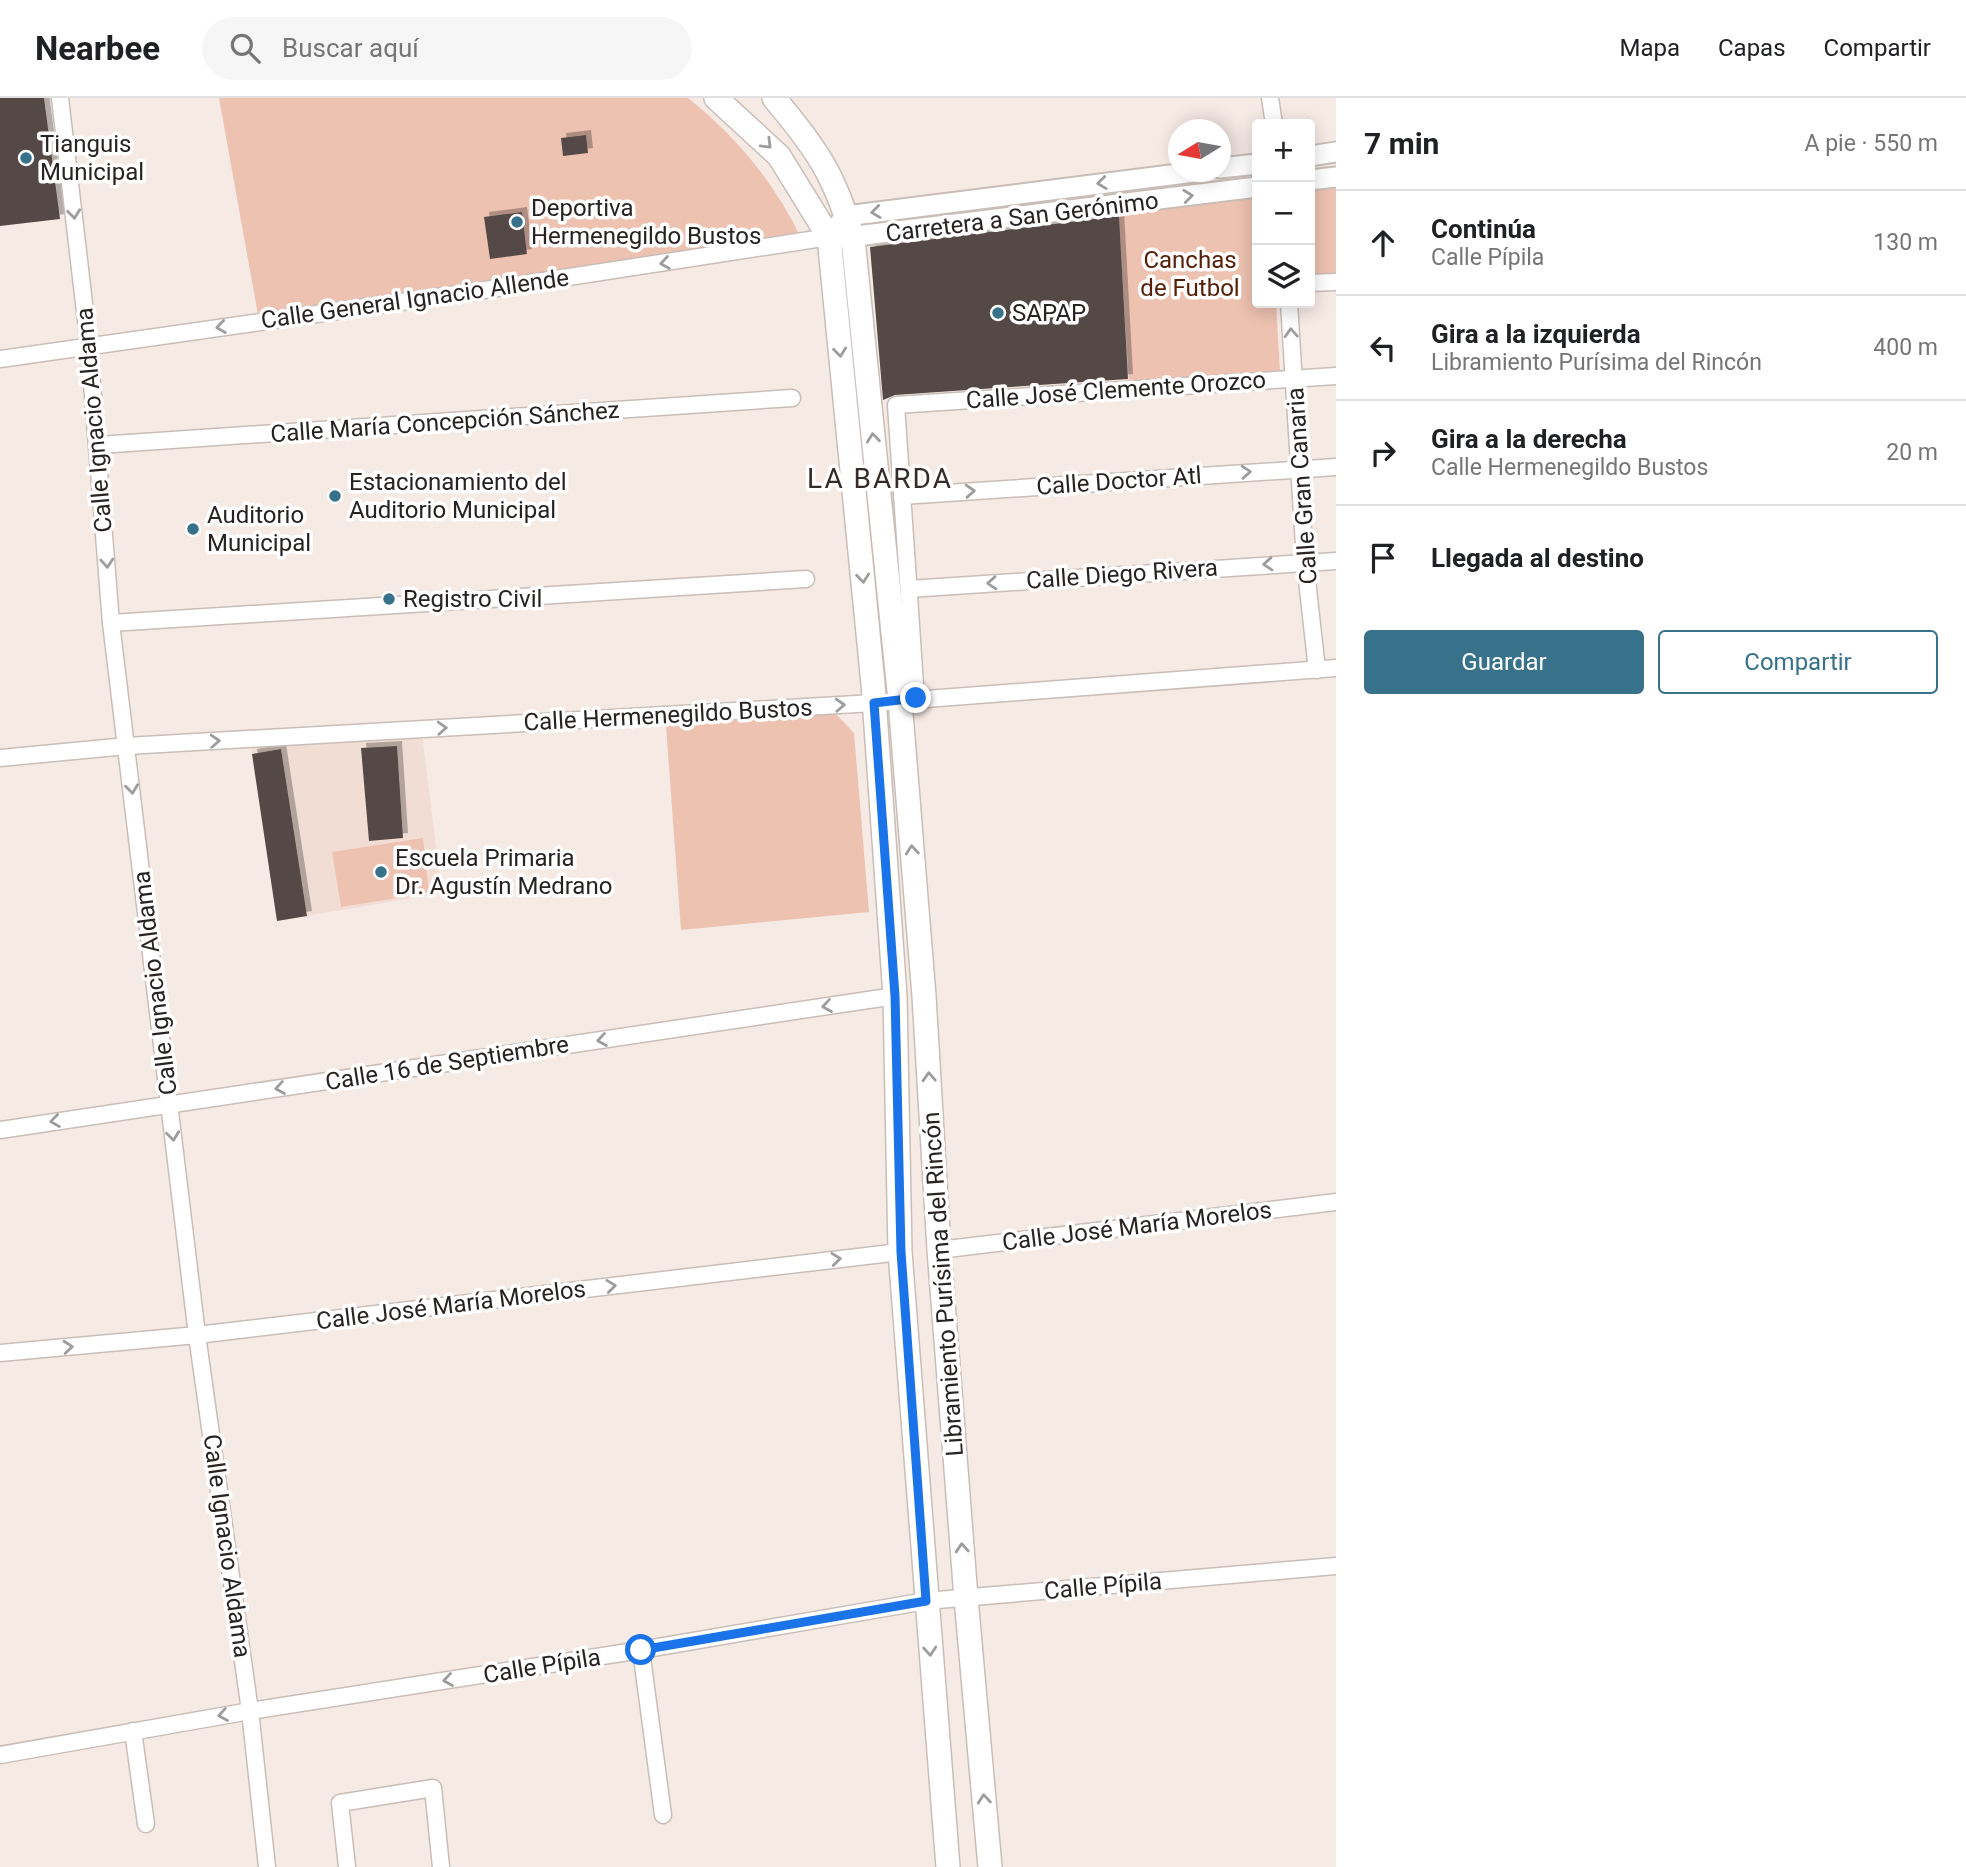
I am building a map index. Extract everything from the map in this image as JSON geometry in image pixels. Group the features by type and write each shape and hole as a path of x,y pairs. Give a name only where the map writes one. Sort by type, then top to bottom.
{"main road":[{"path":"716,98 779,156 829,237"},
{"name":"Libramiento Purísima del Rincón","path":"775,98 815,146 842,199 853,239 908,700 939,1250 965,1598 990,1867"},
{"name":"Libramiento Purísima del Rincón","path":"829,237 874,703 895,996 901,1252 948,1867"}],"street":[{"name":"Calle Ignacio Aldama","path":"60,98 99,445 111,623 197,1335 250,1710 267,1867"},
{"path":"1270,98 1273,119"},
{"path":"1315,155 1336,152"},
{"path":"1231,167 1252,165"},
{"path":"829,237 846,215 1168,175"},
{"path":"1315,179 1336,177"},
{"name":"Carretera a San Gerónimo","path":"829,237 853,239 1252,188"},
{"name":"Calle General Ignacio Allende","path":"0,359 465,293 829,237"},
{"path":"1315,283 1336,282"},
{"name":"Calle Gran Canaria","path":"1289,308 1305,562 1317,670"},
{"name":"Calle José Clemente Orozco","path":"902,496 896,405 1336,376"},
{"name":"Calle María Concepción Sánchez","path":"99,445 792,398"},
{"name":"Calle Doctor Atl","path":"902,496 1336,467"},
{"path":"902,496 909,589 908,700"},
{"name":"Calle Diego Rivera","path":"909,589 1336,561"},
{"path":"111,623 806,579"},
{"name":"Calle Hermenegildo Bustos","path":"0,758 127,746 874,703 1336,668"},
{"name":"Calle 16 de Septiembre","path":"0,1130 895,996"},
{"name":"Calle José María Morelos","path":"939,1250 1336,1202"},
{"name":"Calle José María Morelos","path":"0,1353 197,1335 901,1252"},
{"name":"Calle Pípila","path":"0,1755 250,1710 641,1650 926,1601 1336,1566"},
{"path":"641,1650 663,1815"},
{"path":"132,1731 146,1824"},
{"path":"347,1867 340,1803 433,1788 442,1867"}],"shaded area":[{"name":"Escuela Primaria Dr. Agustín Medrano","path":"422,735 442,893 277,921 251,745"}],"green space":[{"name":"Deportiva Hermenegildo Bustos","path":"219,98 688,98 722,128 752,161 779,198 801,238 258,315"},
{"path":"1336,187 1336,273 1315,274 1315,189"},
{"name":"Canchas de Futbol","path":"1252,195 1252,308 1276,308 1280,372 1129,383 1118,208"},
{"path":"834,712 854,733 869,912 681,930 666,726"},
{"name":"Escuela Primaria Dr. Agustín Medrano","path":"423,838 429,893 341,907 332,852"}],"building":[{"name":"Tianguis Municipal","path":"0,98 44,98 60,219 0,226"},
{"path":"586,135 588,153 563,156 561,138"},
{"path":"522,212 527,254 490,259 484,217"},
{"name":"SAPAP","path":"1119,216 1128,379 895,395 883,400 870,247"},
{"name":"Escuela Primaria Dr. Agustín Medrano","path":"397,746 403,838 369,841 361,748"},
{"path":"281,749 307,916 277,921 252,754"}],"place":[{"name":"Tianguis Municipal","path":"26,158"},
{"name":"Deportiva Hermenegildo Bustos","path":"517,222"},
{"name":"SAPAP","path":"998,313"},
{"name":"Estacionamiento del Auditorio Municipal","path":"335,496"},
{"name":"Auditorio Municipal","path":"193,529"},
{"name":"Registro Civil","path":"389,599"},
{"name":"Escuela Primaria Dr. Agustín Medrano","path":"381,872"}],"district":[{"name":"LA BARDA","path":"880,478"}],"route":[{"path":"641,1650 926,1601 901,1252 895,996 874,703 916,698"}]}
